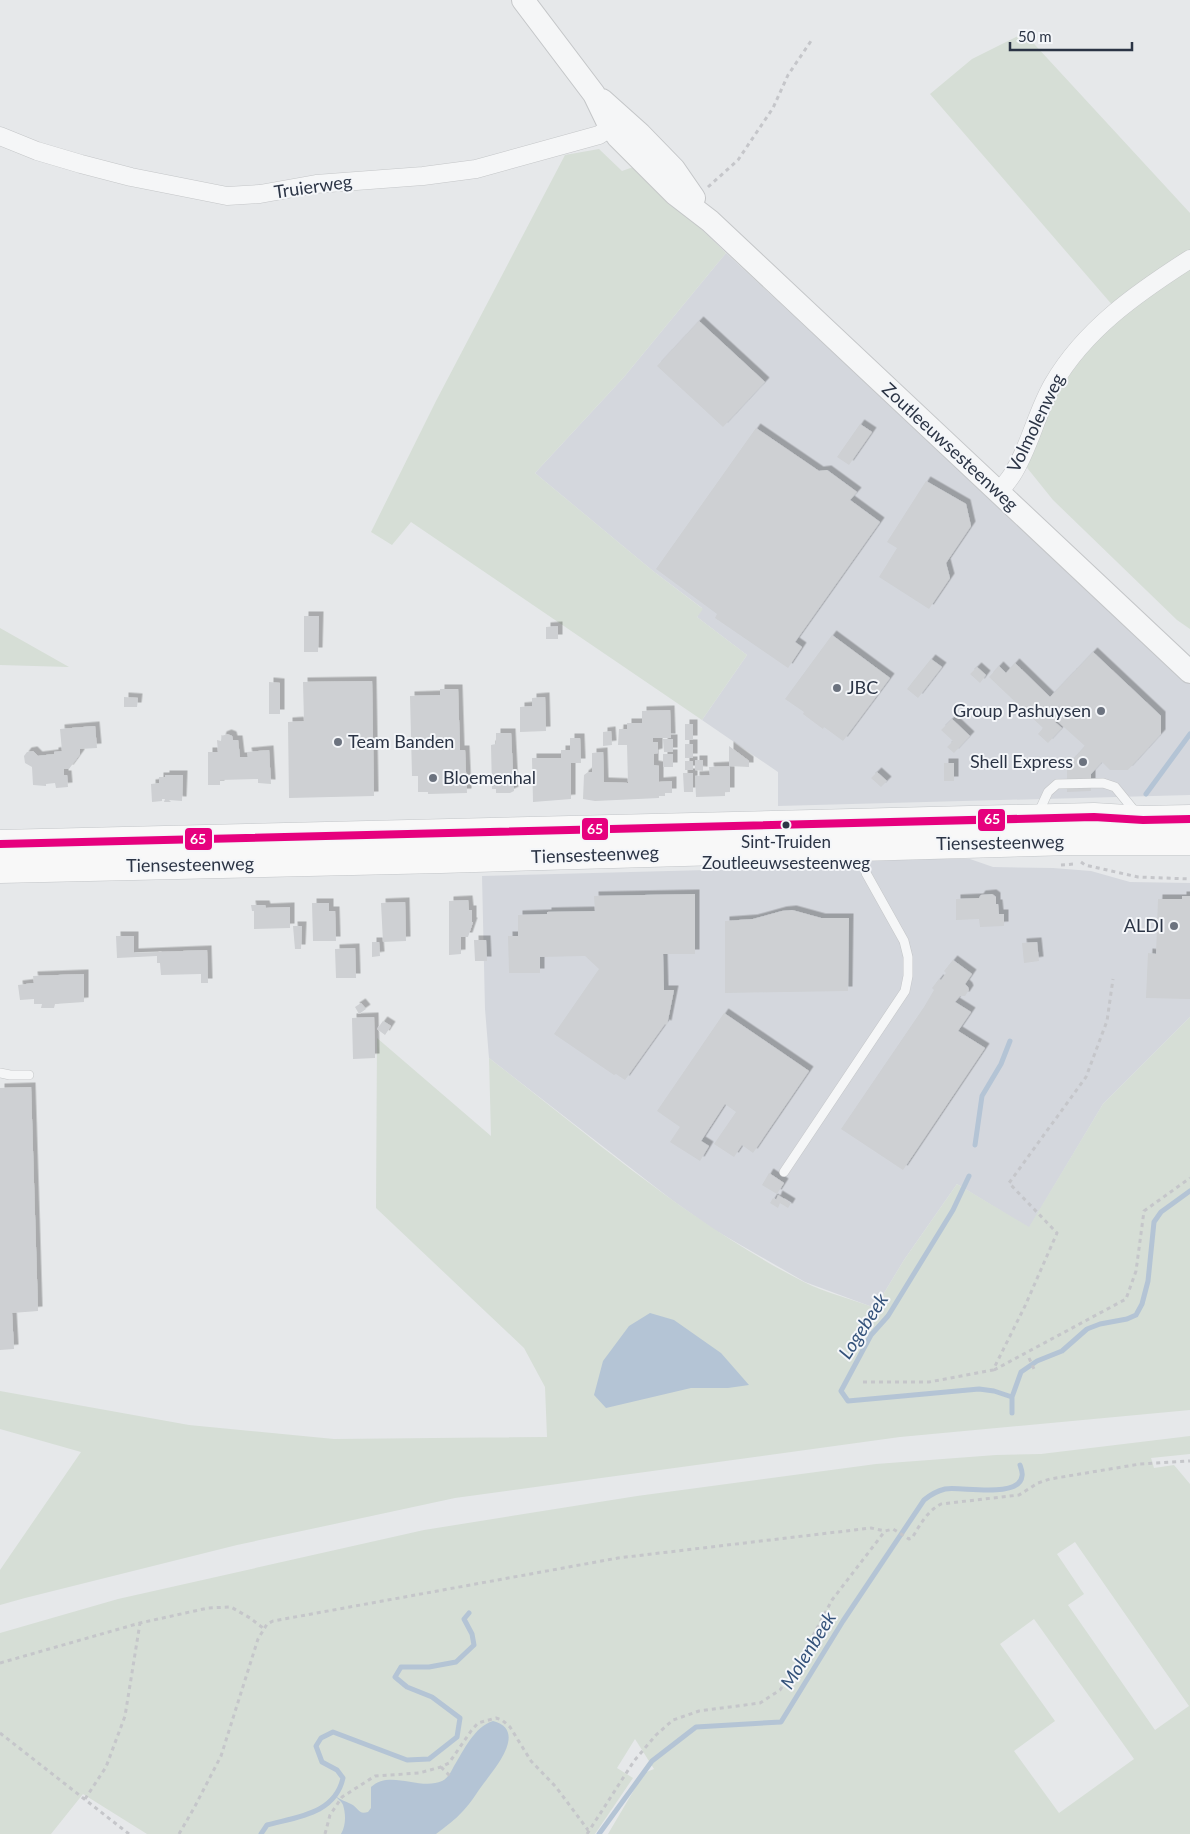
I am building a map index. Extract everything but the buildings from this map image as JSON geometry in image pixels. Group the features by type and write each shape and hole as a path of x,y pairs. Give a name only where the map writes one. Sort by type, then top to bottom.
{"main road":[{"name":"Tiensesteenweg","path":"863,835 1035,819 1190,819"},
{"name":"Tiensesteenweg","path":"0,869 441,859 794,833"},
{"name":"Tiensesteenweg","path":"0,844 794,833 1182,844"}],"street":[{"name":"Zoutleeuwsesteenweg","path":"523,0 617,123 674,169 710,222"},
{"name":"Zoutleeuwsesteenweg","path":"617,123 630,151 676,194 710,222 1190,672"},
{"name":"Truierweg","path":"0,136 37,151 81,164 131,177 227,196 260,194 316,184 423,176 476,169 599,135 617,123"},
{"name":"Volmolenweg","path":"998,492 1012,476 1053,385 1089,337 1114,312 1145,288 1190,260"}],"lane":[{"path":"784,1172 905,992 908,976 908,958 904,941 866,873 863,835"},
{"path":"0,1073 10,1075 29,1074"}],"path":[{"path":"692,196 706,188 738,160 773,108 788,75 811,41"},
{"path":"1081,862 1085,865 1130,876 1190,879"},
{"path":"993,1370 1025,1306 1057,1233 1009,1183 1086,1078 1107,1021 1113,979"},
{"path":"863,1382 929,1382 993,1370 1126,1299 1136,1271 1144,1211 1190,1178"},
{"path":"1029,1358 1034,1369"},
{"path":"178,1834 221,1756 258,1638 263,1628 273,1621 618,1558 871,1528 885,1531 893,1529 909,1539 912,1538 930,1511 941,1504 1019,1495 1038,1483 1050,1479 1161,1462 1190,1461"},
{"path":"325,1834 330,1815 342,1797 375,1776 419,1773 441,1768 449,1763 478,1724 496,1718 502,1720 510,1727 530,1761 556,1787 588,1832 634,1761 656,1735 673,1720 699,1711 760,1703 780,1690 800,1660 832,1600 885,1531"},
{"path":"0,1663 140,1623 208,1608 231,1607 263,1628"},
{"path":"84,1799 106,1767 125,1716 140,1623"},
{"path":"0,1733 129,1834"},
{"path":"441,1768 449,1776"}],"shaded area":[{"path":"1024,33 1190,213 1190,253 1114,307 930,94 972,59"},
{"path":"599,149 622,171 636,166 726,253 624,377 535,473 653,571 703,609 697,617 747,655 702,720 411,522 392,545 371,532 436,401 565,155"},
{"path":"726,253 1190,681 1190,795 778,806 778,772 702,720 747,655 697,617 702,608 653,571 535,473 624,377"},
{"path":"1190,264 1190,629 1177,620 1053,500 1024,464 1063,380 1107,325"},
{"path":"0,628 69,667 0,665"},
{"path":"851,859 970,859 993,867 1091,871 1130,882 1190,883 1190,1017 1103,1104 1029,1228 957,1184 904,1260 875,1308 805,1282 713,1229 672,1200 489,1058 485,1009 482,876 822,867"},
{"path":"1190,1017 1190,1410 900,1437 455,1498 237,1545 0,1605 0,1570 81,1452 0,1429 0,1391 189,1425 334,1439 547,1437 545,1387 524,1348 376,1208 377,1038 491,1136 489,1058 641,1177 720,1233 804,1282 875,1308 904,1260 957,1184 1029,1227 1103,1104"},
{"path":"1190,1436 1190,1454 1151,1458 1154,1468 1174,1465 1190,1484 1190,1834 608,1834 644,1773 654,1769 635,1739 617,1768 633,1778 595,1834 147,1834 83,1794 51,1834 0,1834 0,1633 118,1599 424,1530 637,1496 876,1464 996,1455 1041,1454","holes":["1075,1542 1189,1706 1155,1730 1068,1605 1084,1594 1057,1554","1034,1619 1134,1759 1059,1813 1014,1751 1055,1721 1000,1644"]}],"water":[{"path":"650,1313 674,1320 721,1353 749,1385 728,1388 691,1388 606,1408 594,1395 603,1361 629,1326"},
{"path":"493,1721 503,1726 508,1732 506,1750 466,1808 436,1834 341,1834 345,1824 345,1812 342,1804 335,1796 354,1806 360,1812 365,1813 371,1808 371,1787 379,1782 396,1780 424,1784 442,1781 449,1775 466,1746 480,1728"}],"waterway":[{"name":"Logebeek","path":"1146,794 1190,734"},
{"name":"Logebeek","path":"975,1145 982,1096 1001,1064 1010,1041"},
{"name":"Logebeek","path":"969,1176 953,1210 888,1316 871,1335 841,1391 848,1401 979,1389 994,1391 1012,1397"},
{"name":"Molenbeek","path":"1012,1413 1012,1397 1021,1372 1037,1361 1062,1351 1087,1329 1136,1315 1142,1304 1148,1281 1154,1222 1161,1212 1190,1191"},
{"name":"Molenbeek","path":"599,1834 652,1761 696,1727 781,1722 843,1621 924,1500 934,1493 945,1489 988,1490 1011,1487 1019,1483 1022,1476 1020,1465"},
{"path":"261,1834 267,1825 302,1816 323,1807 339,1790 343,1778 337,1770 322,1762 316,1746 321,1738 333,1732 407,1760 429,1759 457,1737 460,1718 432,1697 407,1687 395,1677 401,1667 429,1667 456,1662 474,1645 472,1634 464,1619 469,1613"}],"transit line":[{"name":"65","path":"0,844 1094,817 1143,820 1190,819"}],"place":[{"name":"JBC","path":"837,688"},
{"name":"Group Pashuysen","path":"1101,711"},
{"name":"Team Banden","path":"338,742"},
{"name":"Shell Express","path":"1083,762"},
{"name":"Bloemenhal","path":"433,778"},
{"name":"Sint-Truiden Zoutleeuwsesteenweg","path":"786,825"},
{"name":"ALDI","path":"1174,926"}]}
